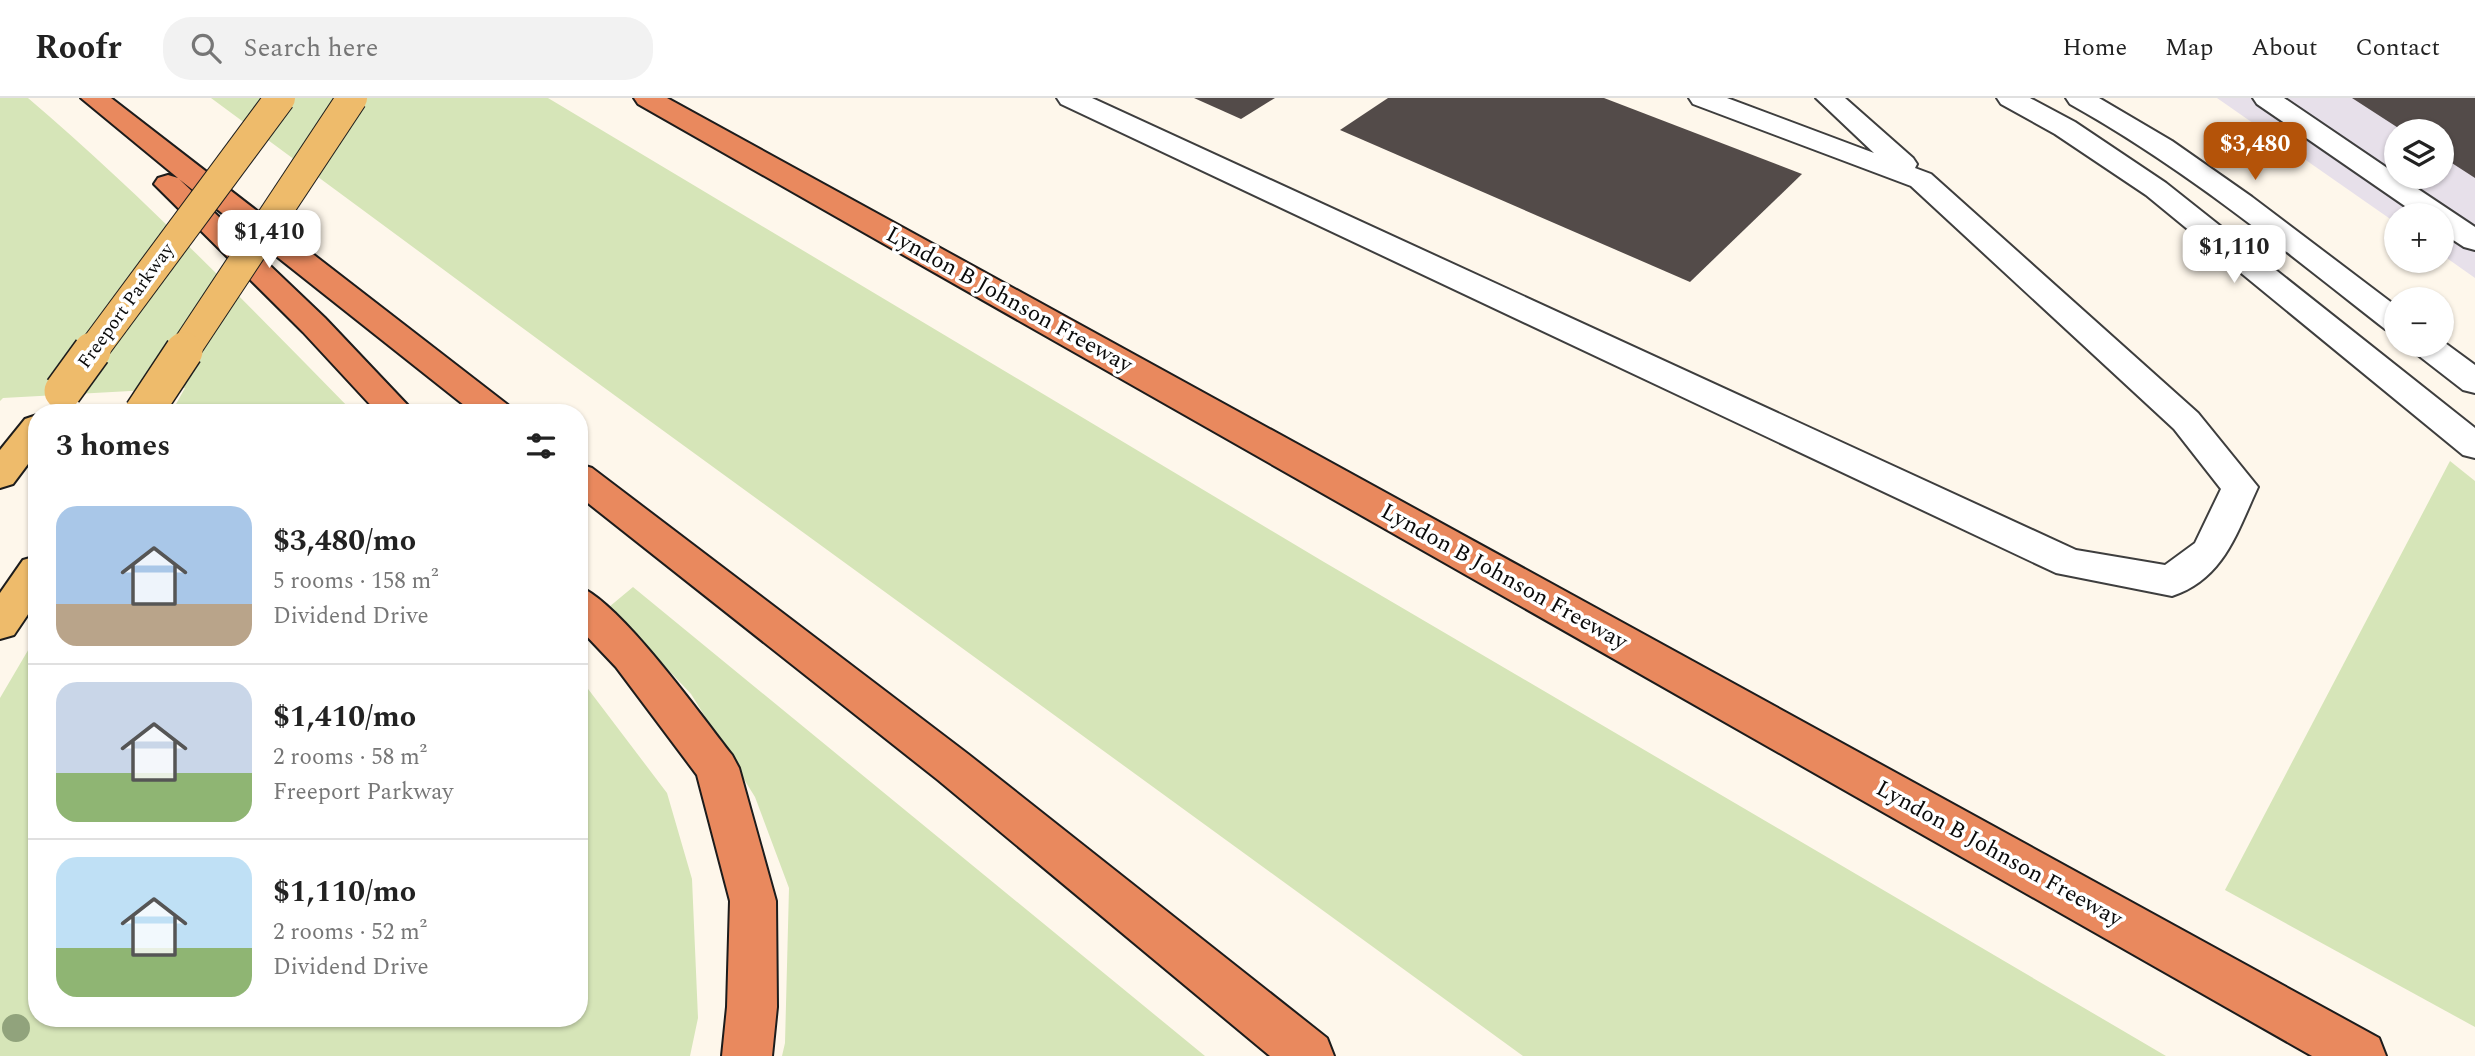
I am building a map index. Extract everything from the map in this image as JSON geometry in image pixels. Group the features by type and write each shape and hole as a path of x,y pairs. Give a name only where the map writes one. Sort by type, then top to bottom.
{"highway":[{"path":"78,98 314,325 389,404"},
{"path":"94,98 485,404"},
{"name":"Lyndon B Johnson Freeway","path":"647,98 2361,1056"},
{"path":"588,484 953,766 1309,1056"},
{"path":"588,612 630,656 717,768 753,901 752,1007 747,1056"}],"main road":[{"name":"Freeport Parkway","path":"55,402 279,98"},
{"path":"149,404 352,98"},
{"path":"0,475 28,439"},
{"path":"0,624 28,583"}],"street":[{"path":"1070,98 2069,563 2172,581 2209,552 2240,487 2186,421 1829,98"},
{"path":"1702,98 1921,180"},
{"path":"2010,98 2065,128 2156,189 2475,446"},
{"path":"2079,98 2208,177 2384,312"},
{"path":"2266,98 2419,203"},
{"path":"2454,227 2475,241"},
{"path":"2442,357 2475,382"}],"shaded area":[{"path":"2217,98 2475,98 2475,278 2454,263 2454,203 2384,203 2384,215"}],"green space":[{"path":"0,98 28,98 113,173 345,404 176,404 185,388 3,398 0,401"},
{"path":"211,98 548,98 1324,562 2166,1056 1523,1056 562,357"},
{"path":"2450,461 2475,481 2475,1027 2225,890"},
{"path":"633,587 1205,1056 782,1056 785,1043 789,888 755,797 691,694 609,607"},
{"path":"28,650 28,1027 588,1027 588,689 667,793 692,879 698,1018 690,1056 0,1056 0,698"}],"building":[{"path":"1194,98 1275,98 1241,119"},
{"path":"1388,98 1604,98 1802,174 1690,282 1340,130"},
{"path":"2352,98 2475,98 2475,178 2454,164 2454,119 2384,119"}]}
